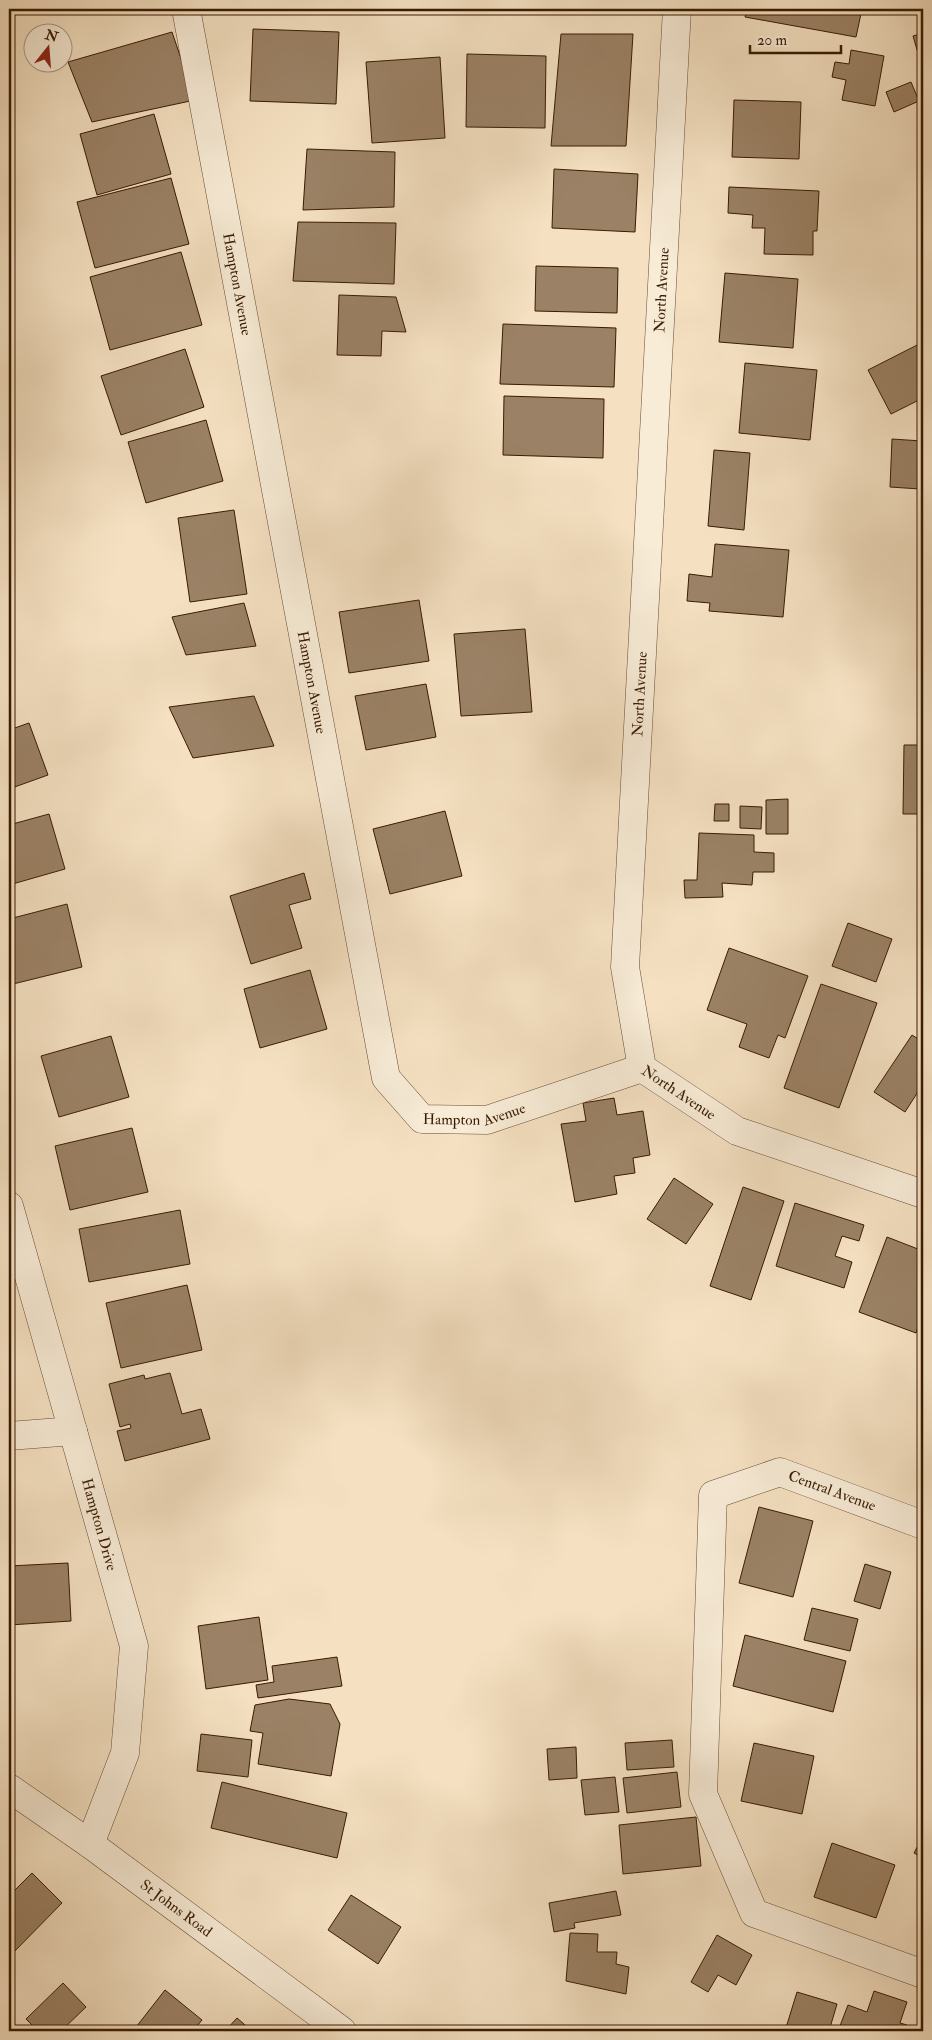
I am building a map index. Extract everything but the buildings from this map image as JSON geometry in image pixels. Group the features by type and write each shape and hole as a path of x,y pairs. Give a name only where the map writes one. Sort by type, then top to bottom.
{"street":[{"name":"Hampton Avenue","path":"186,9 386,1078 422,1119 487,1120 642,1068"},
{"name":"North Avenue","path":"677,9 625,967 642,1068 737,1132 923,1194"},
{"name":"Hampton Drive","path":"9,1206 134,1646 125,1754 90,1844"},
{"path":"9,1436 73,1431"},
{"name":"Central Avenue","path":"923,1525 780,1472 713,1495 702,1794 754,1913 923,1974"},
{"name":"St Johns Road","path":"9,1788 90,1844 342,2031"}]}
